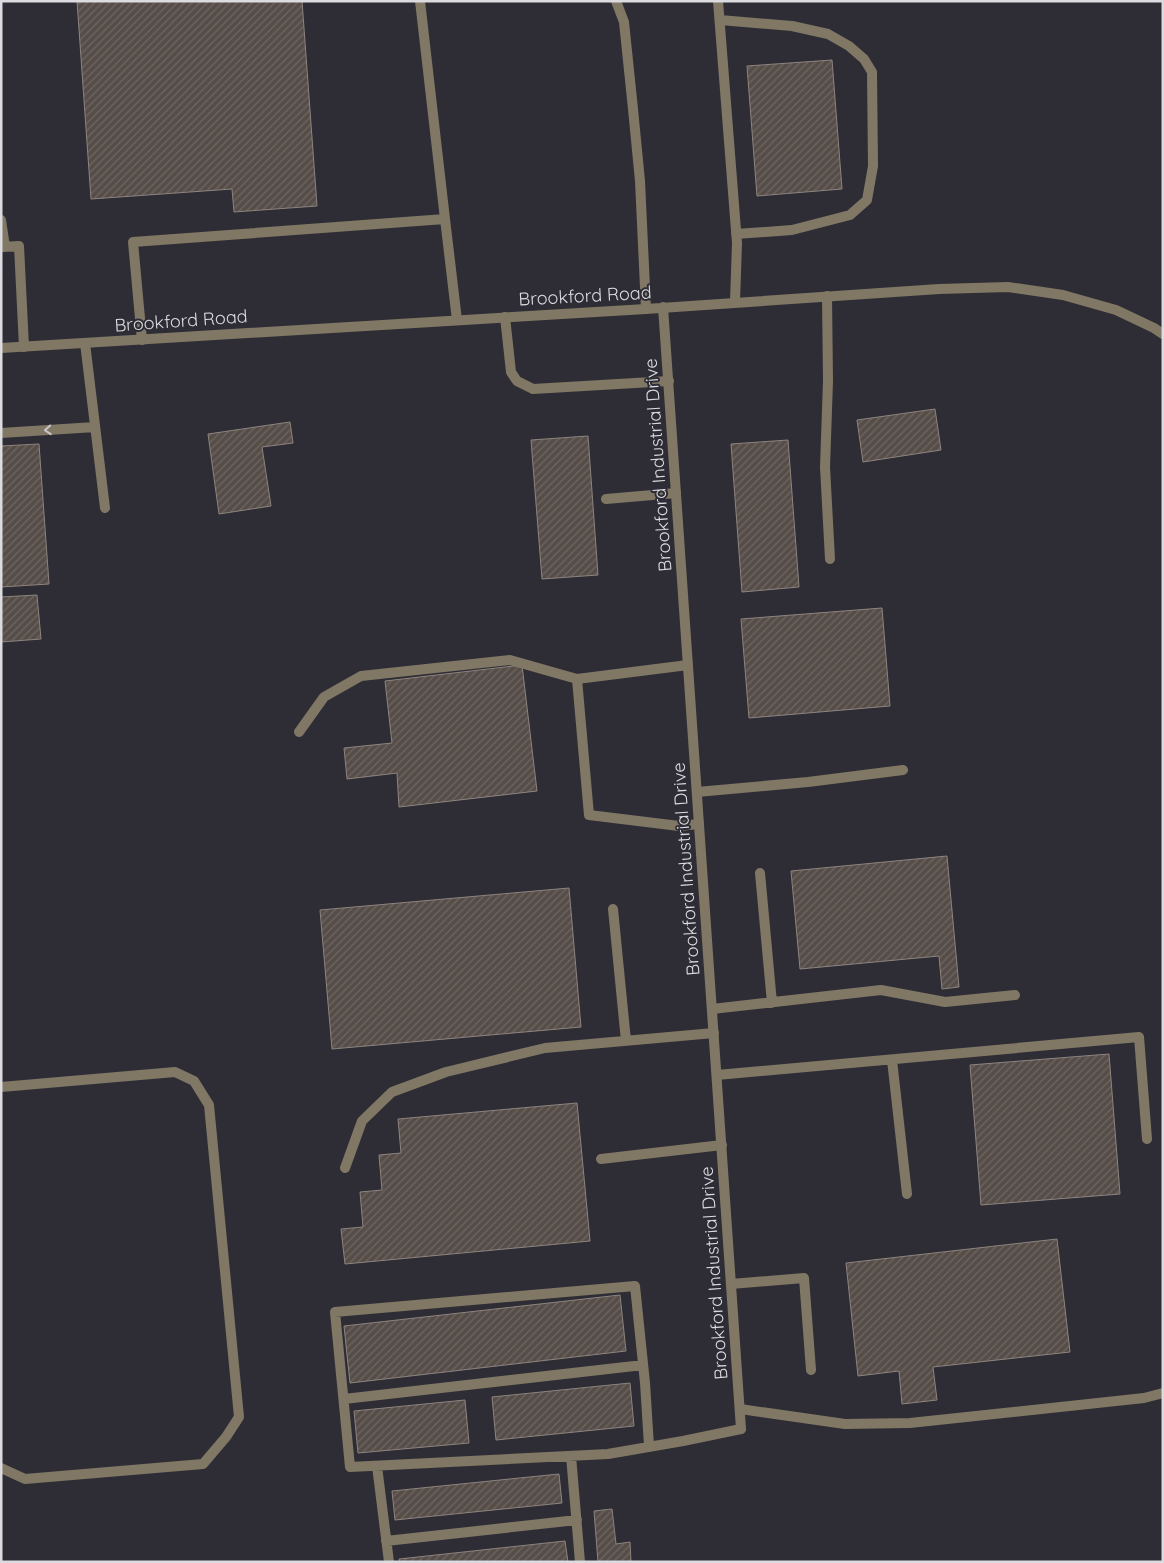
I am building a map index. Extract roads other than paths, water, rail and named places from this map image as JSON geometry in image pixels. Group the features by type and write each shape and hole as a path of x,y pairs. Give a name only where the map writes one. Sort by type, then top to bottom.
{"street":[{"path":"420,1 457,320"},
{"path":"616,1 624,22 634,109 640,181 646,309"},
{"path":"718,1 737,243 735,302"},
{"path":"720,20 792,26 828,34 849,46 864,59 872,72 873,166 867,200 850,215 792,230 736,234"},
{"path":"142,340 133,242 445,219"},
{"path":"1,220 3,247 19,246 24,347"},
{"name":"Brookford Road","path":"1,348 646,309 939,289 1008,287 1063,295 1116,310 1163,334"},
{"path":"827,296 828,380 825,467 830,559"},
{"name":"Brookford Industrial Drive","path":"650,1446 741,1429 663,307"},
{"path":"505,317 511,372 517,381 534,389 669,381"},
{"path":"85,343 105,508"},
{"path":"1,433 95,427"},
{"path":"606,499 676,493"},
{"path":"299,732 324,697 361,676 510,660 577,679 688,665"},
{"path":"577,679 589,815 679,826 699,824"},
{"path":"697,792 808,782 903,770"},
{"path":"760,874 772,1002"},
{"path":"613,909 626,1041"},
{"path":"712,1009 881,990 945,1002 1015,995"},
{"path":"345,1168 362,1121 392,1092 446,1072 545,1048 714,1033"},
{"path":"717,1076 1139,1037 1147,1139"},
{"path":"892,1060 907,1194"},
{"path":"1,1087 175,1072 194,1082 209,1105 239,1416 226,1436 203,1464 25,1479 1,1468"},
{"path":"601,1159 722,1145"},
{"path":"731,1284 804,1278 811,1370"},
{"path":"635,1286 650,1446 608,1454 350,1468 344,1400 335,1312 635,1286"},
{"path":"344,1400 643,1366"},
{"path":"740,1409 845,1424 910,1423 1144,1398 1163,1393"},
{"path":"571,1456 580,1562"},
{"path":"377,1466 389,1562"},
{"path":"386,1542 576,1520"}]}
